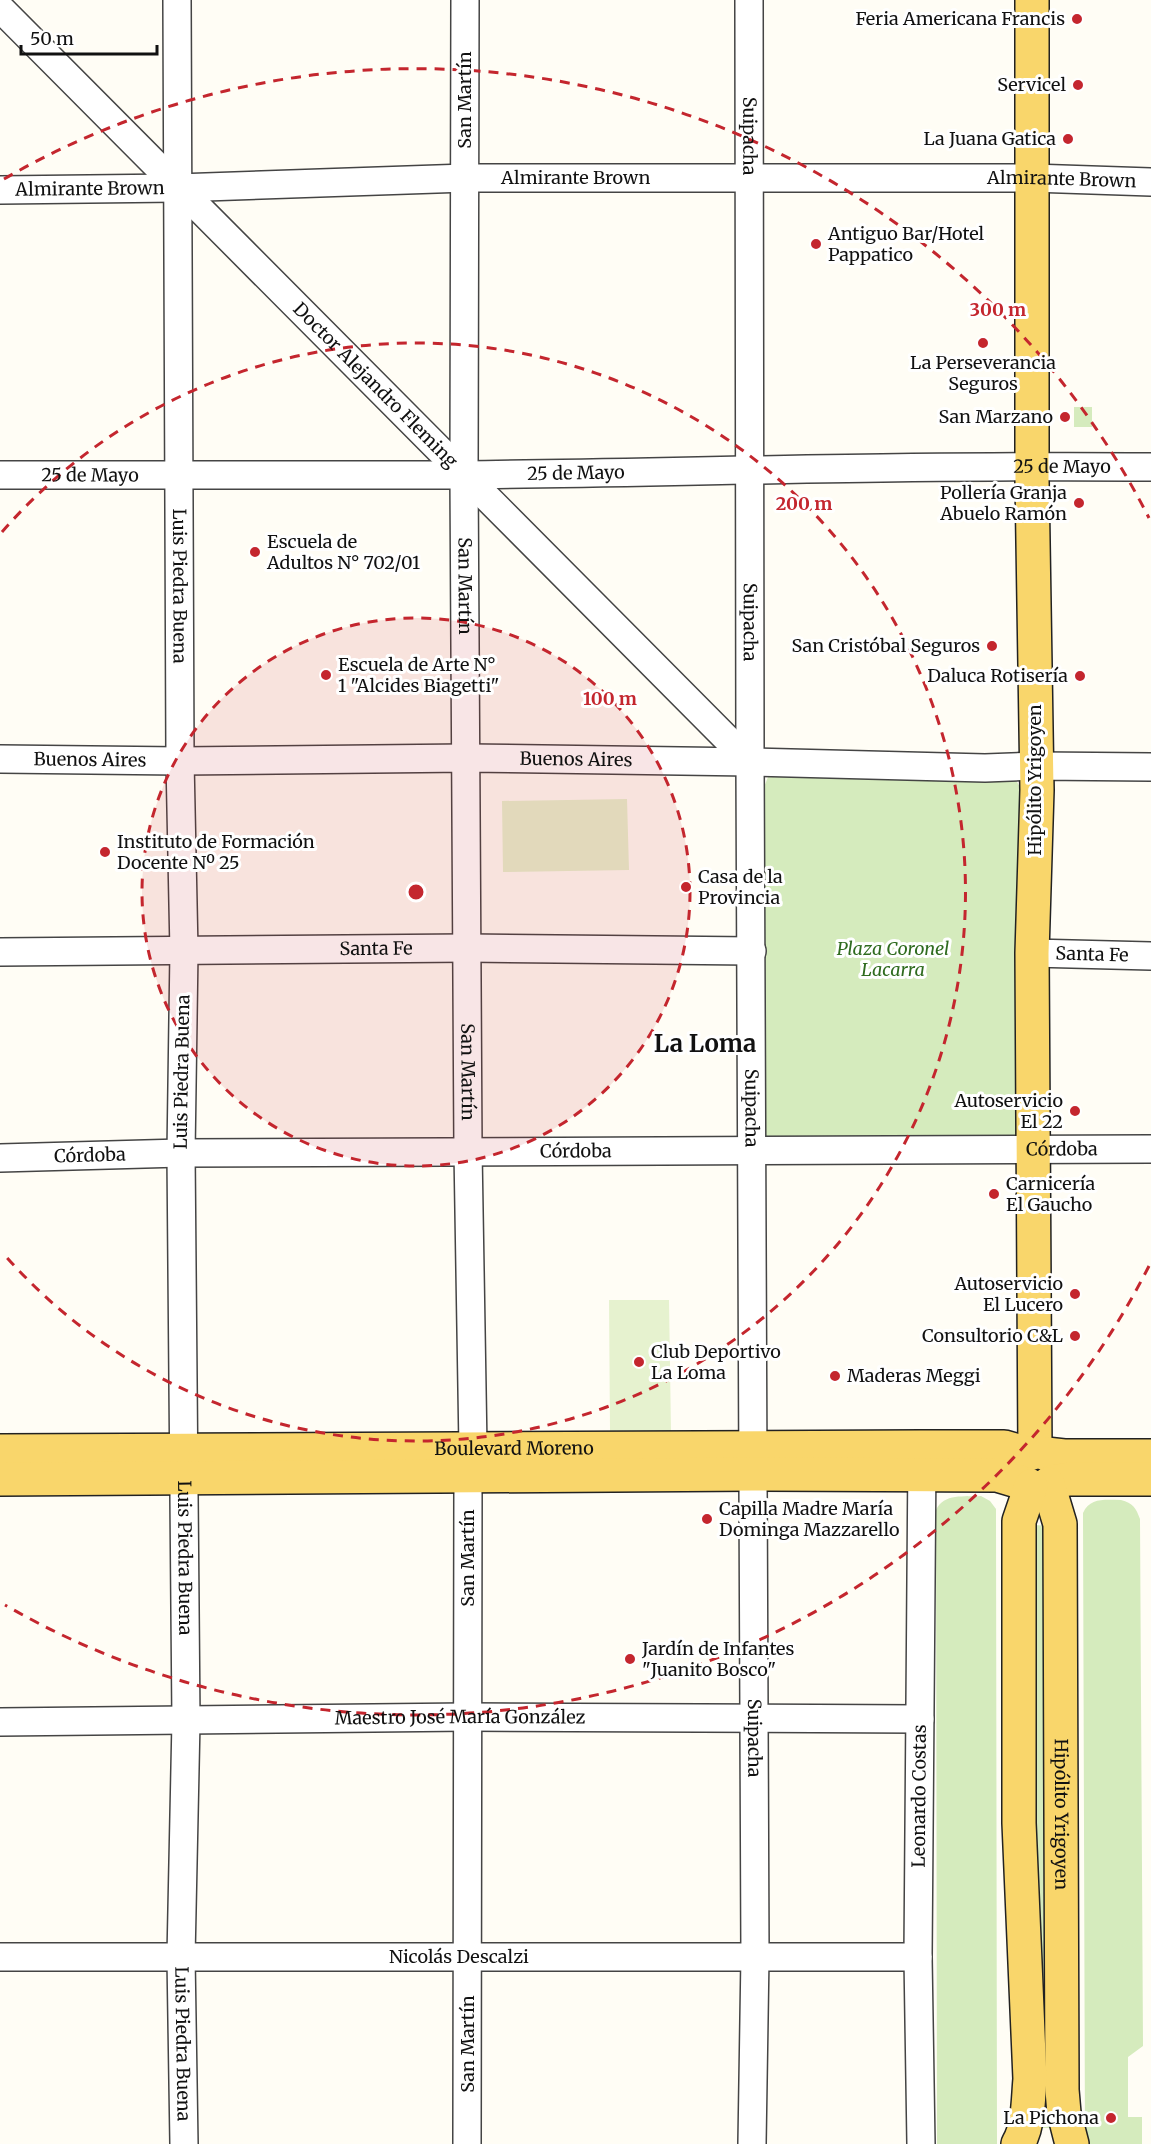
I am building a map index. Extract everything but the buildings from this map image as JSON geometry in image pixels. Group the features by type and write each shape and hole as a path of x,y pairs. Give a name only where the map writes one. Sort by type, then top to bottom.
{"main road":[{"name":"Hipólito Yrigoyen","path":"1032,0 1032,466 1037,766 1032,953 1032,1148 1038,1471 1060,1524 1062,2090 1064,2113 1072,2144"},
{"name":"Boulevard Moreno","path":"0,1451 183,1465"},
{"name":"Boulevard Moreno","path":"1038,1471 1064,1456 1151,1455"},
{"name":"Boulevard Moreno","path":"0,1479 183,1465 754,1460 922,1461 997,1475 1038,1471 1069,1479 1151,1479"},
{"name":"Hipólito Yrigoyen","path":"1018,2144 1023,2135 1026,2120 1030,2079 1019,1823 1019,1521 1038,1471"},
{"path":"1024,2144 1046,2139 1062,2144"}],"street":[{"name":"Luis Piedra Buena","path":"177,0 180,761 184,951 181,1153 186,1720 181,1957 184,2144"},
{"name":"San Martín","path":"465,0 464,475 470,1462 467,2144"},
{"name":"Suipacha","path":"749,0 755,1956 752,2144"},
{"name":"Doctor Alejandro Fleming","path":"0,8 750,762"},
{"name":"Almirante Brown","path":"0,190 177,188 465,178 1032,178 1151,182"},
{"name":"25 de Mayo","path":"0,475 464,475 749,469 1151,467"},
{"name":"Buenos Aires","path":"0,759 180,761 467,758 985,768 1151,767"},
{"name":"Santa Fe","path":"0,952 468,948 752,951"},
{"name":"Santa Fe","path":"1032,953 1151,956"},
{"name":"Córdoba","path":"0,1158 181,1153 1151,1149"},
{"name":"Leonardo Costas","path":"921,2144 918,1958 922,1461"},
{"name":"Maestro José María González","path":"0,1722 468,1717 920,1719"},
{"name":"Nicolás Descalzi","path":"0,1957 755,1956 918,1958"}],"green space":[{"path":"1074,407 1092,407 1092,427 1074,427"},
{"name":"Plaza Coronel Lacarra","path":"775,773 1006,777 1017,782 1024,794 1022,1126 1016,1137 763,1139 761,1130 764,787 768,777"},
{"path":"627,799 629,870 503,872 502,801"},
{"name":"Club Deportivo La Loma","path":"609,1300 669,1300 671,1431 610,1431"},
{"path":"981,1496 990,1501 996,1509 997,2144 937,2144 936,1510 949,1498"},
{"path":"1121,1500 1134,1506 1140,1519 1143,2046 1128,2057 1128,2117 1142,2117 1142,2144 1085,2144 1083,1513 1094,1502"},
{"path":"1035,1525 1048,1526 1050,2128 1037,2128"}],"place":[{"name":"Feria Americana Francis","path":"1077,19"},
{"name":"Servicel","path":"1078,85"},
{"name":"La Juana Gatica","path":"1068,139"},
{"name":"Antiguo Bar/Hotel Pappatico","path":"816,244"},
{"name":"La Perseverancia Seguros","path":"983,343"},
{"name":"San Marzano","path":"1065,417"},
{"name":"Pollería Granja Abuelo Ramón","path":"1079,503"},
{"name":"Escuela de Adultos N° 702/01","path":"255,552"},
{"name":"San Cristóbal Seguros","path":"992,646"},
{"name":"Escuela de Arte N° 1 \"Alcides Biagetti\"","path":"326,675"},
{"name":"Daluca Rotisería","path":"1080,676"},
{"name":"Instituto de Formación Docente Nº 25","path":"105,852"},
{"name":"Casa de la Provincia","path":"686,887"},
{"name":"Autoservicio El 22","path":"1075,1111"},
{"name":"Carnicería El Gaucho","path":"994,1194"},
{"name":"Autoservicio El Lucero","path":"1075,1294"},
{"name":"Consultorio C&L","path":"1075,1336"},
{"name":"Club Deportivo La Loma","path":"639,1362"},
{"name":"Maderas Meggi","path":"835,1376"},
{"name":"Capilla Madre María Dominga Mazzarello","path":"707,1519"},
{"name":"Jardín de Infantes \"Juanito Bosco\"","path":"630,1659"},
{"name":"La Pichona","path":"1111,2118"}],"district":[{"name":"La Loma","path":"705,1044"}]}
